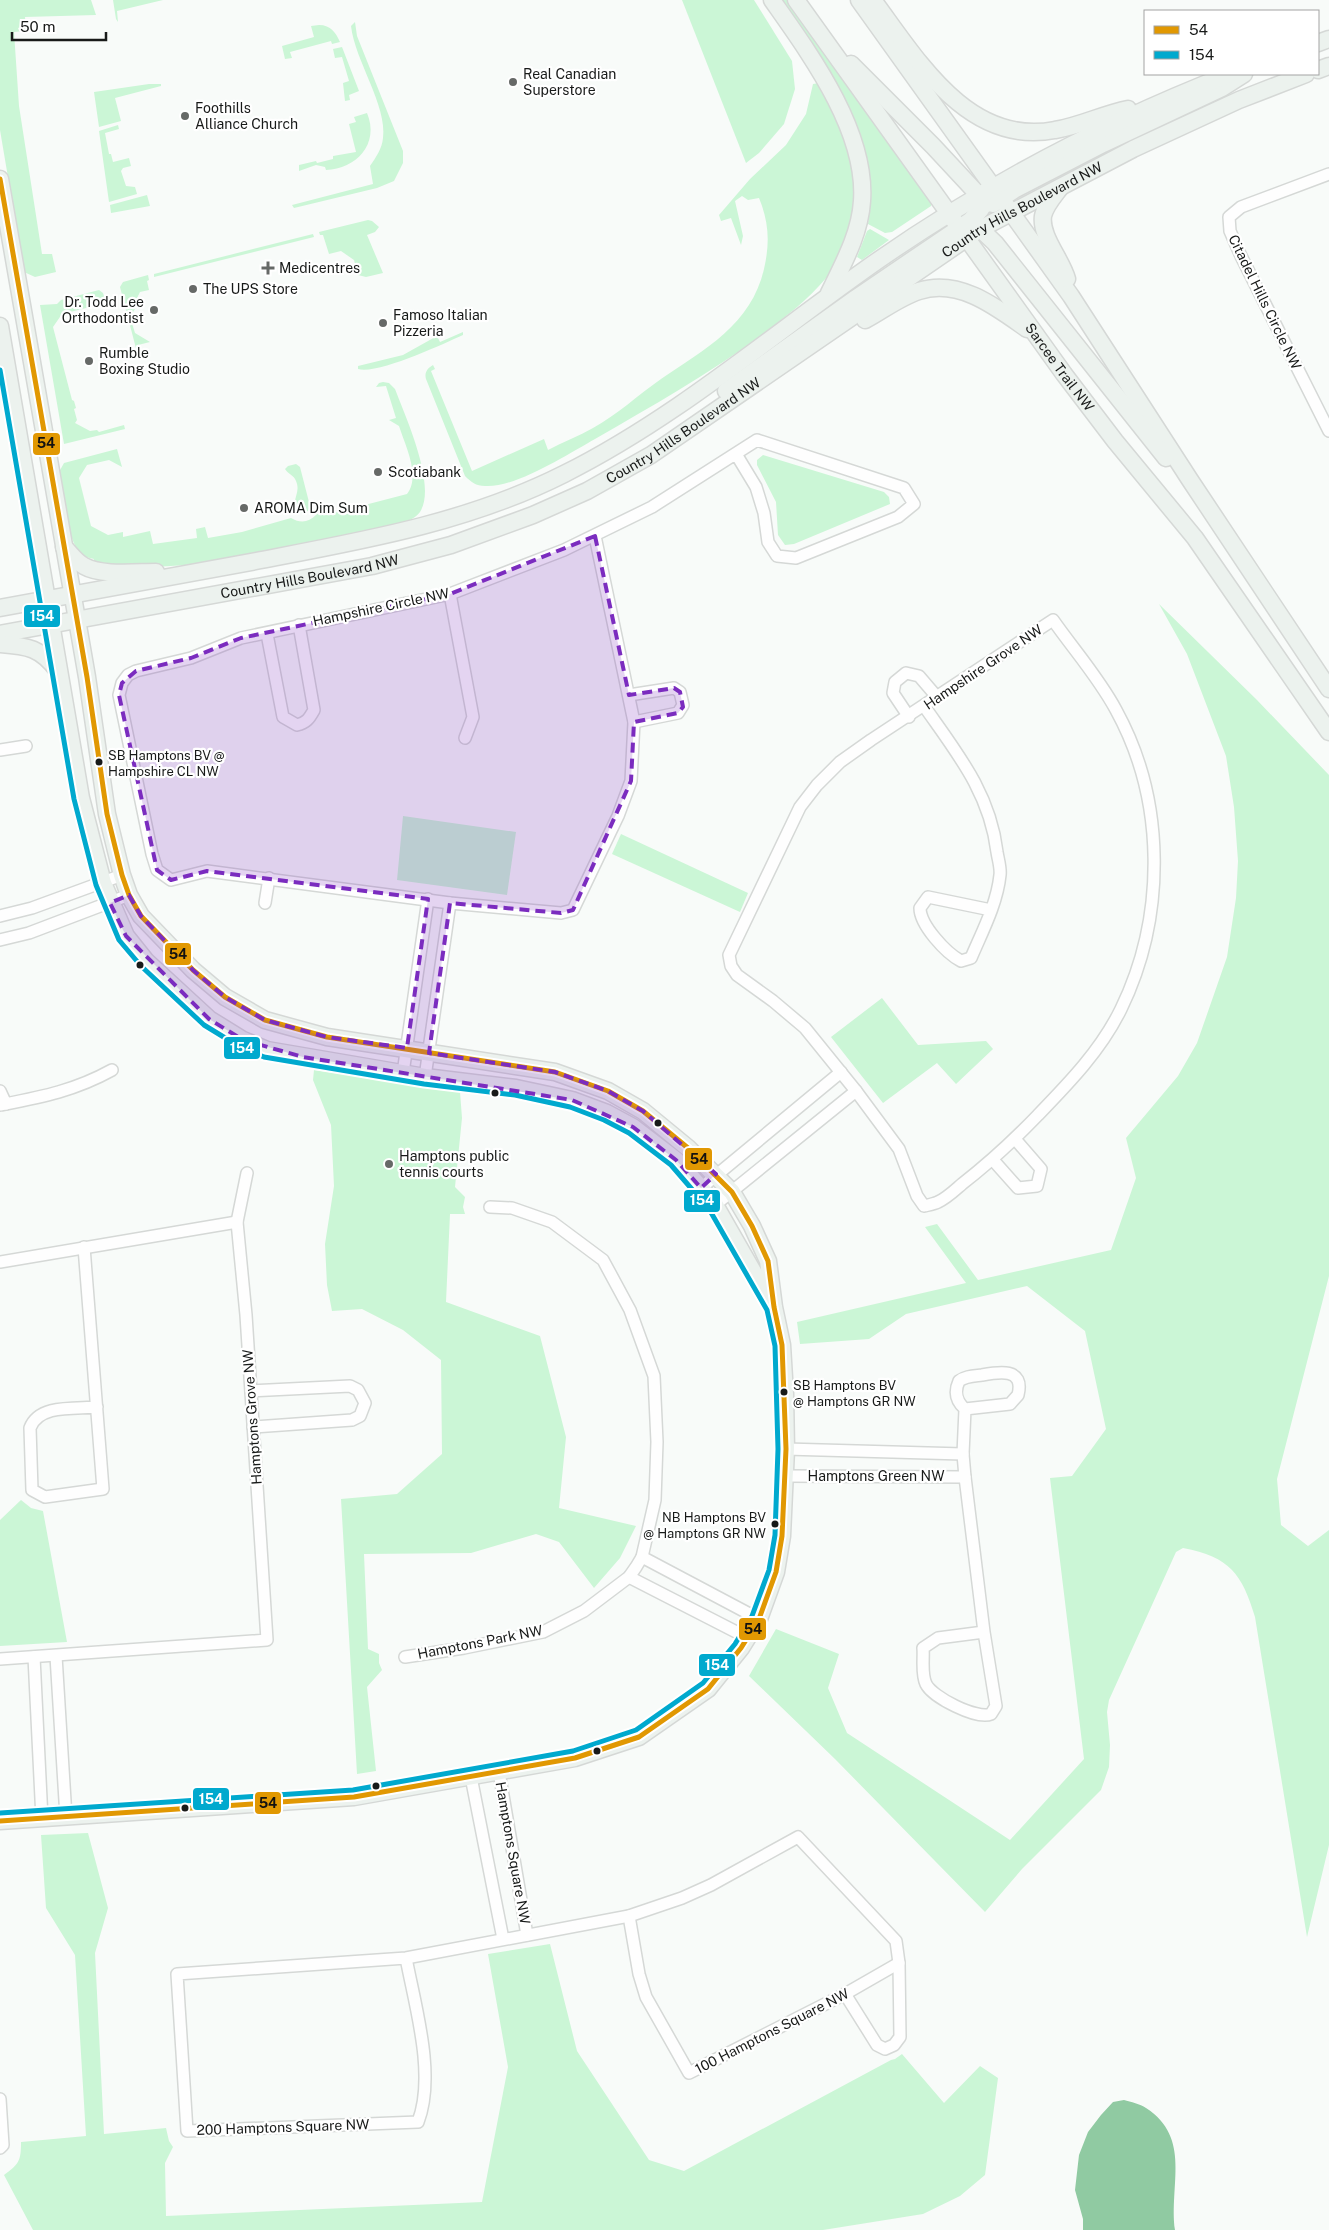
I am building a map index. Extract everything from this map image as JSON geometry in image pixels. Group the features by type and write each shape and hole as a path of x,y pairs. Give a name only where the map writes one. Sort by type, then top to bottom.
{"main road":[{"path":"772,0 830,90 846,125 857,158 862,201 858,224 854,240 828,296"},
{"name":"Sarcee Trail NW","path":"796,0 950,214 971,228 1040,338 1115,442 1195,538 1329,732"},
{"path":"859,0 990,198"},
{"path":"873,0 942,89 962,107 998,126 1016,130 1054,131 1124,110 1160,103"},
{"path":"826,40 990,198 1010,213 1071,296 1329,689"},
{"name":"Country Hills Boulevard NW","path":"0,608 353,543 412,530 516,496 570,470 644,428 694,395 894,249 950,214 990,198 1072,145 1160,103 1228,75"},
{"path":"664,446 695,414 856,298 971,228 990,198 1222,88 1242,75"},
{"name":"Country Hills Boulevard NW","path":"0,634 372,566 428,552 489,533 587,491 664,446 811,346 971,228 1010,213 1124,153 1186,124 1304,75"},
{"path":"0,179 73,595 93,714 107,814 122,875 129,895 141,916 193,970 225,997 265,1020 327,1036 555,1072 608,1091 643,1111 688,1148 732,1192 752,1226 768,1261 774,1307 782,1345 786,1449 782,1536 776,1572 759,1619 748,1638 708,1689 639,1737 575,1758 354,1796 0,1821"},
{"path":"1060,187 1045,211 1043,218 1050,243 1066,274 1071,296"},
{"path":"971,228 994,243 1159,451 1190,480"},
{"path":"811,346 918,291 931,288 950,288 982,300 1002,311 1040,338"},
{"path":"0,326 81,798 102,883 126,936 146,961 209,1019 243,1040 276,1052 425,1077 516,1088 572,1100 607,1113 633,1127 676,1160 715,1205 750,1269 774,1307"},
{"path":"64,547 84,567 95,570 116,572 205,570"},
{"path":"0,644 40,652 48,658 60,674"}],"street":[{"name":"Citadel Hills Circle NW","path":"1329,174 1241,207 1229,217 1230,231 1241,256 1329,431"},
{"path":"595,536 652,507 757,440 904,488 914,504 898,517 796,558 776,556 768,542 764,513 756,487 736,454"},
{"name":"Hampshire Circle NW","path":"595,536 634,722 631,781 618,816 574,910 561,914 450,903 207,871 171,880 158,870 152,854 120,695 122,683 128,676 136,671 191,658 241,638 450,594 595,536"},
{"path":"450,594 473,717 465,738"},
{"name":"Hampshire Grove NW","path":"1053,620 1116,710 1134,750 1149,797 1155,857 1150,917 1140,964 1121,1010 1098,1047 1076,1076 993,1160 938,1202 924,1206 917,1196 899,1149 856,1091 804,1028 773,1000 737,975 731,966 729,955 800,807 817,785 840,762 937,697 1053,620"},
{"path":"267,634 283,717 297,725 309,719 314,710 299,625"},
{"path":"909,717 894,693 895,682 906,673 919,676 937,697"},
{"path":"629,695 674,688 680,692 683,705 678,713 634,722"},
{"path":"924,706 972,775 984,798 996,842 1000,874 991,910 971,958 961,961 951,955 920,918 920,908 928,897 991,910"},
{"path":"0,750 26,746"},
{"path":"0,916 32,908 122,875"},
{"path":"265,903 269,878"},
{"path":"0,940 29,933 129,895"},
{"path":"403,1073 428,899"},
{"path":"425,1077 450,903"},
{"path":"0,1091 3,1105 52,1095 88,1083 112,1070"},
{"path":"701,1188 841,1072"},
{"path":"715,1205 856,1091"},
{"path":"993,1160 1018,1188 1037,1186 1041,1169 1015,1139"},
{"name":"Hamptons Grove NW","path":"0,1658 56,1656 267,1640 237,1222 247,1173"},
{"name":"Hamptons Park NW","path":"404,1657 464,1648 543,1632 584,1612 629,1577 642,1557 655,1500 657,1442 654,1376 630,1310 603,1260 552,1222 512,1208 490,1207"},
{"path":"0,1262 237,1222"},
{"path":"84,1247 97,1407 103,1489 45,1497 32,1490 30,1428 33,1421 48,1411 97,1407"},
{"name":"Hamptons Green NW","path":"965,1410 1010,1404 1018,1395 1017,1380 1012,1374 1004,1372 961,1379 957,1384 956,1396 965,1410 963,1454 965,1477 984,1632 996,1706 991,1714 980,1715 971,1713 931,1691 924,1679 923,1648 938,1638 984,1632"},
{"path":"250,1391 350,1386 358,1390 365,1403 360,1416 352,1420 253,1427"},
{"name":"Hamptons Green NW","path":"786,1449 963,1454"},
{"name":"Hamptons Green NW","path":"786,1476 965,1477"},
{"path":"642,1557 759,1619"},
{"path":"629,1577 748,1638"},
{"path":"56,1656 66,1817"},
{"path":"34,1657 42,1819"},
{"name":"Hamptons Square NW","path":"499,1772 527,1935"},
{"name":"Hamptons Square NW","path":"471,1777 503,1939 629,1916 682,1898 711,1885 798,1837 890,1933 896,1942 899,1963 900,2037 894,2045 885,2048 877,2045 845,1994"},
{"name":"100 Hamptons Square NW","path":"629,1916 639,1974 646,1997 689,2073 845,1994 899,1963"},
{"name":"200 Hamptons Square NW","path":"406,1958 426,2073 422,2112 418,2122 187,2131 177,1974 406,1958 503,1939"},
{"path":"0,2100 3,2144 0,2148"}],"highlighted area":[{"path":"595,536 629,695 674,688 680,692 683,707 678,713 634,722 631,781 573,910 561,913 450,903 429,1053 555,1072 608,1091 643,1111 716,1174 701,1188 676,1160 633,1127 572,1100 303,1057 243,1040 209,1019 126,936 110,903 129,895 141,916 193,970 225,997 265,1020 327,1037 407,1048 428,899 207,871 171,880 157,870 119,695 122,683 136,671 191,658 241,638 450,594"}],"shaded area":[{"path":"0,0 91,0 96,15 25,17 26,31 14,32 19,106 42,254 52,254 56,272 35,277 24,272 0,130"},
{"path":"113,0 163,0 117,11 118,22"},
{"path":"682,0 754,0 792,61 795,89 784,124 759,153 746,163"},
{"path":"777,0 787,0 932,201 931,206 892,232 885,233 868,224 870,192 866,161 858,132 830,78"},
{"path":"355,22 357,36 403,151 403,163 394,181 377,188 294,208 292,205 373,184 370,166 381,146 383,125 376,97 354,40 351,26"},
{"path":"311,26 327,26 332,30 340,42 332,44 331,41 290,52 292,58 285,59 282,46 314,37"},
{"path":"342,47 359,91 349,95 350,100 345,101 343,83 349,81 342,57 335,58 333,49"},
{"path":"819,83 847,147 856,189 853,224 845,247 834,268 820,285 779,322 722,363 557,461 526,476 498,485 482,486 469,480 465,476 426,379 428,369 433,365 435,369 431,371 472,471 544,439 548,450 588,431 611,417 661,379 694,357 724,334 749,306 758,289 764,269 768,233 759,198 748,200 742,196 735,201 743,236 741,245 731,218 721,221 719,215 750,179 786,145 806,114 813,84"},
{"path":"161,84 161,86 115,98 121,121 99,127 94,92"},
{"path":"367,113 370,124 368,144 356,160 337,169 326,170 325,167 316,165 299,171 299,165 316,161 317,163 333,159 333,156 356,152 349,124 356,122 354,117"},
{"path":"118,125 119,129 105,133 109,154 111,154 113,162 129,158 131,166 123,168 121,171 126,186 135,187 137,194 109,202 99,131"},
{"path":"147,195 150,206 111,213 110,205"},
{"path":"368,220 379,227 375,232 367,235 383,273 366,277 358,275 354,260 341,251 329,254 323,235 320,235 319,232"},
{"path":"870,229 889,240 862,260 857,257 867,231"},
{"path":"313,234 314,237 154,277 154,274"},
{"path":"148,275 149,290 140,292 137,298 138,304 130,317 135,333 150,342 138,345 141,356 138,356 120,287 123,282"},
{"path":"99,290 103,293 106,303 62,314 53,327 72,400 76,408 74,409 77,420 75,423 90,431 97,430 99,432 124,425 125,429 64,444 40,305 57,304 61,300"},
{"path":"463,332 463,335 394,363 367,370 358,369 358,366 403,355 437,336 440,342"},
{"path":"379,383 389,383 395,389 412,434 422,469 425,486 424,500 420,512 414,518 401,525 325,542 209,563 132,567 93,565 94,559 81,556 68,526 59,472 64,463 117,449 122,467 109,460 87,465 79,478 91,526 108,535 123,532 123,537 150,531 153,544 197,538 196,529 205,527 208,538 242,532 291,518 305,521 316,515 318,506 327,513 334,513 407,494 413,478 410,460 399,426 389,420 396,418 386,386 376,387"},
{"path":"763,455 884,492 889,497 890,504 794,544 785,545 778,535 776,502 757,465 757,460"},
{"path":"296,464 300,467 310,506 308,511 301,513 296,509 295,505 298,489 296,481 285,469"},
{"path":"1159,604 1257,700 1329,775 1329,1276 1277,1479 1281,1525 1308,1546 1329,1530 1329,1845 1307,1937 1255,1617 1245,1589 1232,1570 1223,1562 1199,1552 1183,1548 1176,1552 1109,1700 1107,1712 1110,1745 1109,1767 1101,1790 1022,1869 985,1912 835,1759 749,1676 776,1629 839,1654 828,1688 847,1733 1010,1840 1084,1759 1050,1478 1072,1476 1106,1429 1085,1331 1027,1286 906,1314 869,1339 800,1344 797,1322 966,1283 925,1227 937,1224 978,1280 1111,1250 1136,1178 1126,1138 1178,1076 1197,1043 1227,957 1236,898 1238,861 1234,807 1226,756 1187,654"},
{"path":"403,816 516,832 507,895 397,880"},
{"path":"621,834 748,893 740,912 612,854"},
{"path":"882,998 918,1045 986,1041 993,1049 956,1084 937,1063 883,1103 831,1037"},
{"path":"314,1070 460,1092 462,1118 455,1187 465,1197 463,1207 465,1214 450,1214 446,1302 540,1336 566,1437 559,1508 636,1526 620,1558 594,1588 559,1542 536,1534 471,1553 364,1554 368,1649 379,1654 379,1663 382,1670 367,1687 376,1771 357,1774 341,1499 397,1494 442,1454 441,1360 403,1330 362,1309 332,1311 327,1285 325,1244 334,1186 331,1125 313,1080"},
{"path":"21,1500 31,1508 43,1511 67,1642 0,1646 0,1520"},
{"path":"88,1833 108,1908 95,1953 104,2134 166,2128 169,2141 173,2147 165,2163 166,2216 482,2202 508,2067 488,1954 550,1944 577,2051 649,2160 684,2171 902,2054 944,2103 980,2066 998,2078 985,2175 960,2196 923,2214 823,2230 33,2230 4,2175 18,2162 21,2142 86,2136 75,1955 46,1908 41,1835"},
{"path":"1124,2100 1146,2108 1160,2120 1169,2133 1176,2163 1175,2230 1083,2230 1083,2219 1075,2190 1079,2155 1088,2132 1101,2115 1113,2102"}],"transit line":[{"name":"54","path":"0,179 87,677 107,814 122,875 129,895 141,916 193,970 225,997 265,1020 327,1037 555,1072 608,1091 643,1111 688,1148 732,1192 752,1226 768,1261 774,1307 782,1345 786,1449 782,1536 776,1572 759,1619 741,1648 708,1689 639,1737 575,1758 354,1797 0,1821"},
{"name":"154","path":"0,370 74,799 96,885 119,940 141,966 204,1025 240,1047 264,1057 424,1084 515,1095 570,1107 604,1120 629,1133 671,1165 709,1209 767,1310 775,1346 778,1449 775,1535 769,1570 752,1616 735,1644 703,1683 636,1730 573,1751 353,1790 0,1813"}],"place":[{"name":"Real Canadian Superstore","path":"513,82"},
{"name":"Foothills Alliance Church","path":"185,116"},
{"name":"Medicentres","path":"268,268"},
{"name":"The UPS Store","path":"193,289"},
{"name":"Dr. Todd Lee Orthodontist","path":"154,310"},
{"name":"Famoso Italian Pizzeria","path":"383,323"},
{"name":"Rumble Boxing Studio","path":"89,361"},
{"name":"Scotiabank","path":"378,472"},
{"name":"AROMA Dim Sum","path":"244,508"},
{"name":"SB Hamptons BV @ Hampshire CL NW","path":"99,762"},
{"name":"Hamptons public tennis courts","path":"389,1164"},
{"name":"SB Hamptons BV @ Hamptons GR NW","path":"784,1392"},
{"name":"NB Hamptons BV @ Hamptons GR NW","path":"775,1524"}]}
